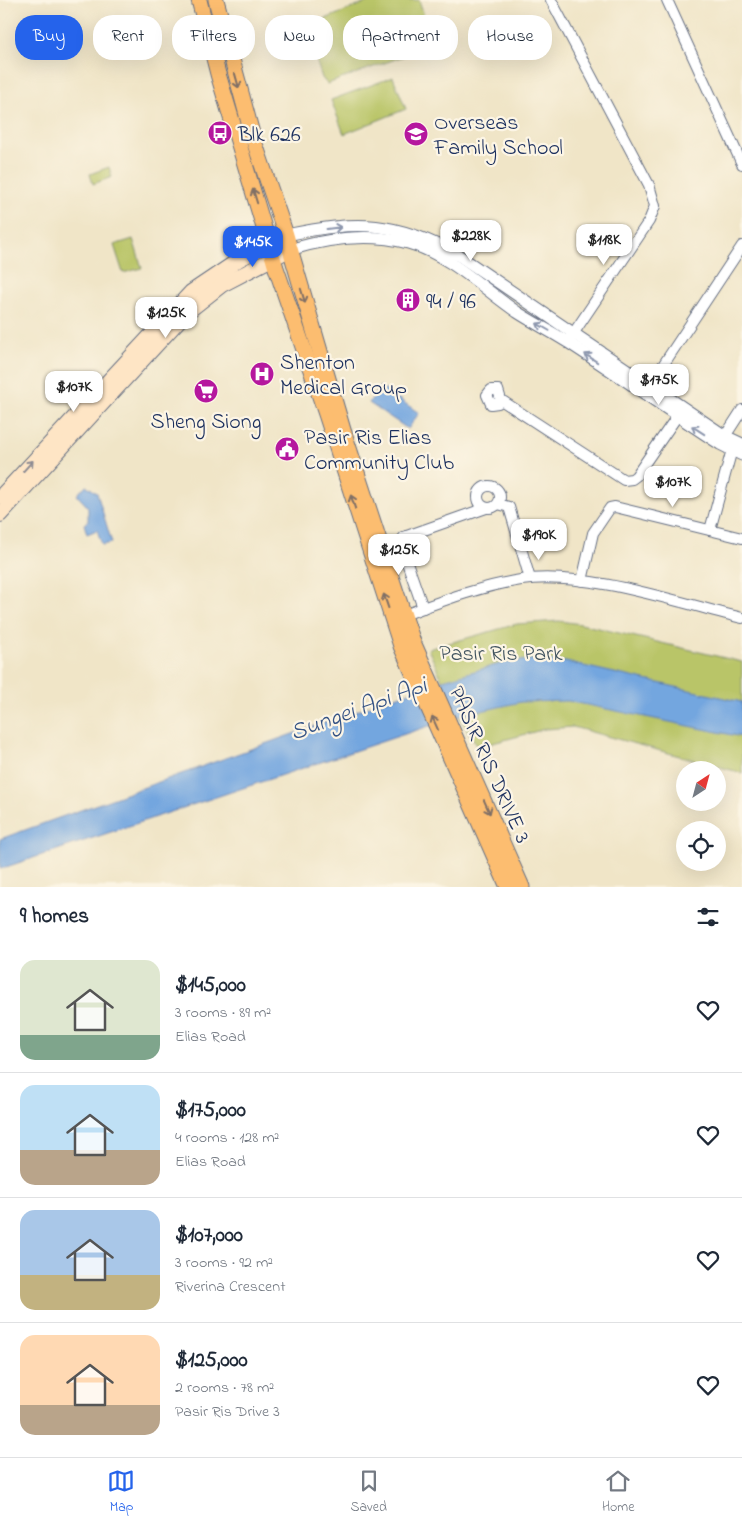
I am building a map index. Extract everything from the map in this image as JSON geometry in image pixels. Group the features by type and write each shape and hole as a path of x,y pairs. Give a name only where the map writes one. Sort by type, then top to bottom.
{"main road":[{"name":"PASIR RIS DRIVE 3","path":"199,0 216,66 273,258 407,644 461,765 522,887"},
{"name":"PASIR RIS DRIVE 3","path":"216,0 254,141 353,462 404,615 407,644"},
{"path":"0,497 191,292 240,259 269,243 287,243"},
{"path":"0,515 185,314 222,285 273,258 287,243"},
{"name":"PASIR RIS DRIVE 3","path":"461,765 508,887"}],"street":[{"path":"550,0 649,184 655,206 649,221 570,337"},
{"path":"667,0 742,164"},
{"path":"287,243 352,225 393,228 423,237 461,257 570,337 680,412 730,443 742,455"},
{"path":"647,388 742,246"},
{"path":"501,400 624,480 632,479 636,476 680,412"},
{"path":"710,530 730,443 742,410"},
{"path":"423,608 402,548 401,542 404,537 486,508 493,508 498,504 500,495 496,489 484,488 478,497 480,504 486,508"},
{"path":"498,504 509,507 530,579"},
{"path":"582,581 593,533 610,508 615,507 742,538"},
{"path":"404,615 482,588 530,579 582,581 604,584 742,618"}],"green space":[{"path":"373,0 419,0 424,15 343,15 343,60 393,60 327,84 322,78 316,60 333,60 333,16"},
{"path":"393,77 406,109 344,134 331,100"},
{"path":"109,167 112,177 93,184 90,174"},
{"path":"133,239 142,268 123,273 114,245"},
{"name":"Pasir Ris Park","path":"559,621 581,624 742,662 742,706 443,682 428,649 517,624"},
{"name":"Pasir Ris Park","path":"558,692 742,736 742,773 726,769 726,761 698,761 573,727 545,729 478,747 458,715"}],"water":[{"path":"380,386 419,413 408,429 369,403"},
{"path":"86,485 97,493 112,543 102,545 97,530 87,534 84,524 88,521 88,507 77,495"},
{"path":"535,659 566,662 742,702 742,737 568,701 521,702 459,716 0,869 0,839 443,680 503,663"}],"place":[{"name":"Blk 626","path":"220,133"},
{"name":"Overseas Family School","path":"416,134"},
{"name":"94 / 96","path":"408,300"},
{"name":"Shenton Medical Group","path":"262,374"},
{"name":"Sheng Siong","path":"206,391"},
{"name":"Pasir Ris Elias Community Club","path":"287,449"}],"water label":[{"name":"Sungei Api Api","path":"358,708"}]}
